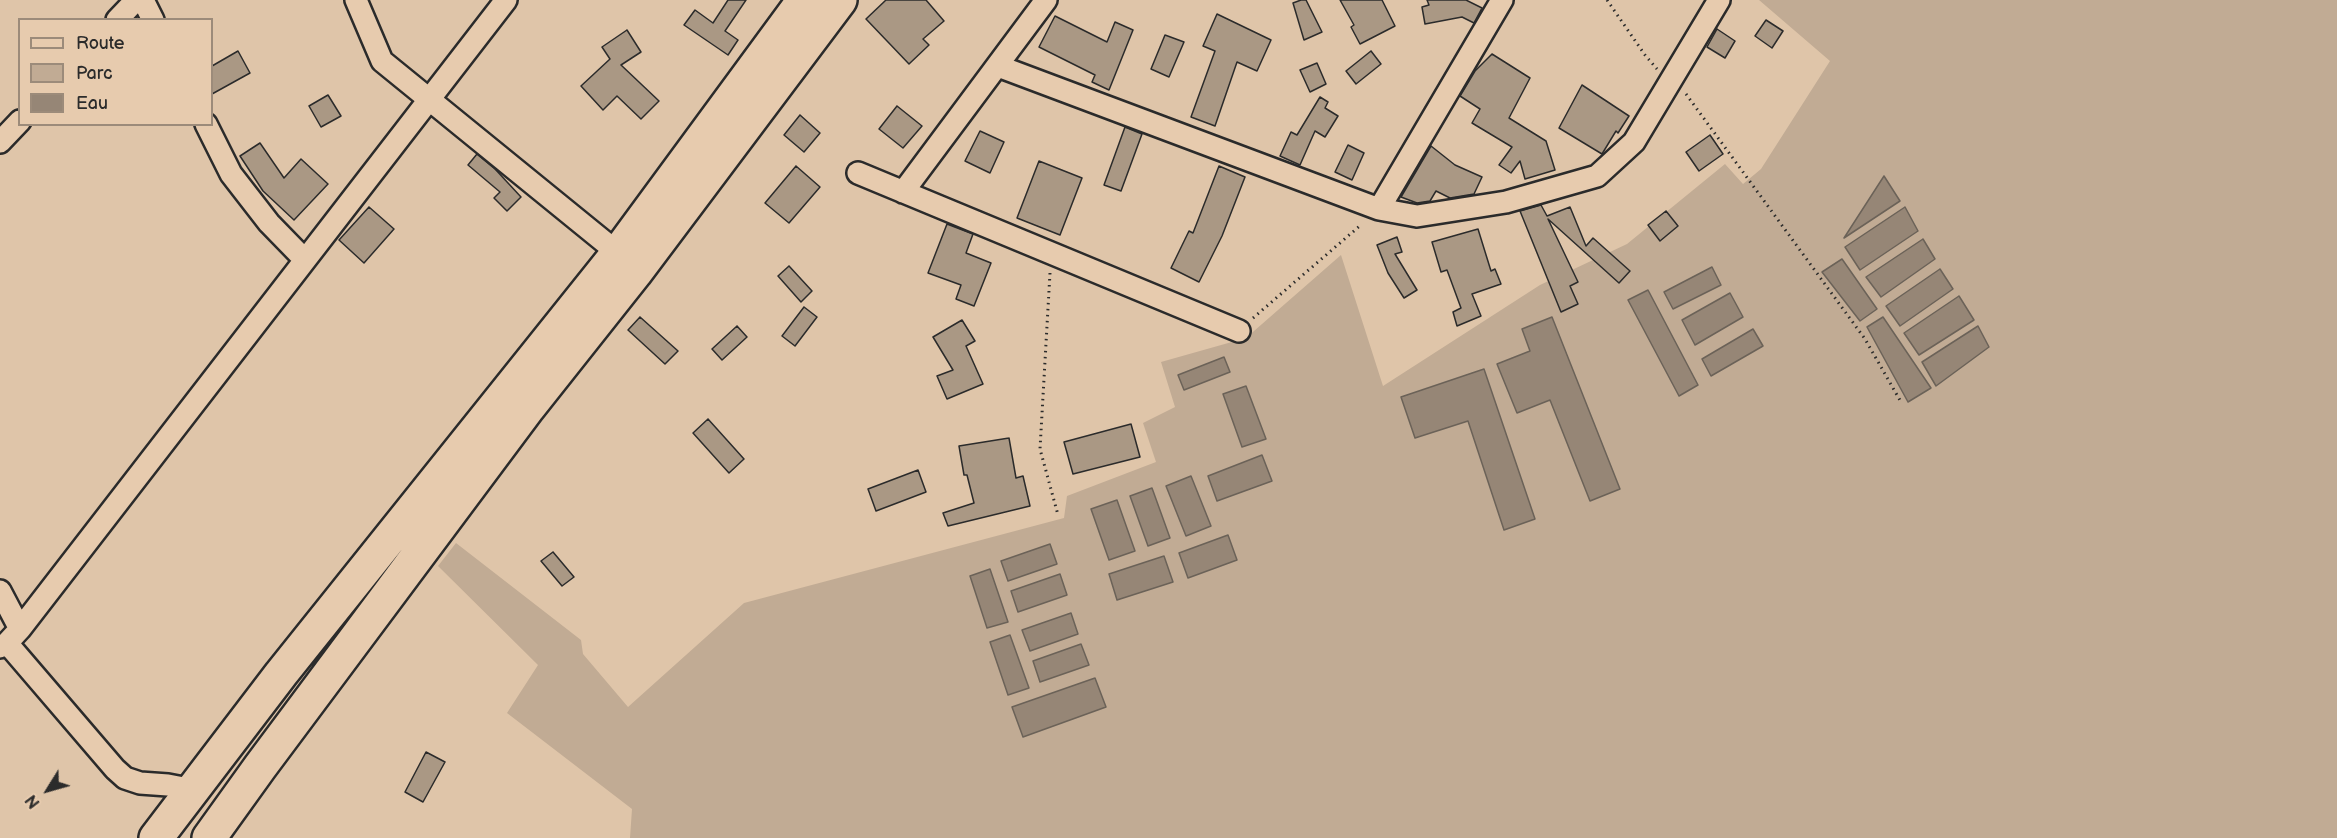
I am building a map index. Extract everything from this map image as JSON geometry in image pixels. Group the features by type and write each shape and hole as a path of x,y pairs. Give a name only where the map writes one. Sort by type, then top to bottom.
{"highway":[{"path":"156,838 281,674 618,253 804,0"},
{"path":"209,838 260,766 514,426 635,273 840,0"}],"street":[{"path":"119,18 136,0"},
{"path":"143,0 152,18"},
{"path":"356,0 382,61 618,253"},
{"path":"9,640 506,0"},
{"path":"903,192 1046,0"},
{"path":"1379,209 1502,0"},
{"path":"998,66 1379,209 1417,216 1506,202 1597,176 1634,142 1672,75 1719,0"},
{"path":"0,142 18,124"},
{"path":"207,126 238,183 268,223 305,260"},
{"path":"858,173 1239,330"},
{"path":"0,591 9,640 115,769 125,778 140,783 194,790"}],"path":[{"path":"1607,0 1645,56 1658,69 1672,75 1865,339 1901,402"},
{"path":"1239,330 1379,209"},
{"path":"1051,253 1040,449 1058,515"}],"green space":[{"path":"1759,0 2337,0 2337,838 630,838 632,809 507,713 538,665 438,566 456,543 581,640 583,654 628,707 744,603 1064,518 1067,496 1156,462 1143,423 1175,407 1161,362 1246,338 1341,255 1383,386 1540,285 1627,244 1725,164 1743,184 1761,169 1830,61"}],"water":[{"path":"1884,176 1900,201 1844,238"},
{"path":"1905,207 1918,231 1860,270 1845,247"},
{"path":"1923,239 1935,259 1881,297 1866,277"},
{"path":"1842,259 1877,309 1860,321 1822,272"},
{"path":"1712,267 1721,285 1673,309 1664,292"},
{"path":"1940,269 1953,289 1900,326 1886,306"},
{"path":"1648,290 1698,385 1679,396 1628,300"},
{"path":"1730,293 1743,317 1695,345 1682,320"},
{"path":"1959,296 1974,320 1919,355 1904,333"},
{"path":"1552,317 1620,489 1590,501 1550,400 1517,413 1497,364 1530,351 1522,329"},
{"path":"1883,317 1931,388 1908,402 1867,327"},
{"path":"1978,326 1989,347 1936,386 1922,362"},
{"path":"1753,329 1763,346 1711,376 1702,359"},
{"path":"1224,357 1230,372 1184,390 1178,375"},
{"path":"1484,369 1535,519 1504,530 1468,421 1415,438 1401,397"},
{"path":"1246,386 1266,439 1242,447 1223,394"},
{"path":"1262,455 1272,481 1217,501 1208,476"},
{"path":"1191,476 1211,526 1186,536 1166,486"},
{"path":"1152,488 1170,538 1148,546 1130,496"},
{"path":"1117,500 1135,551 1109,560 1091,509"},
{"path":"1228,535 1237,560 1188,578 1179,553"},
{"path":"1050,544 1057,564 1008,581 1001,561"},
{"path":"1164,556 1173,582 1117,600 1109,574"},
{"path":"990,569 1008,622 987,628 970,576"},
{"path":"1060,574 1067,595 1018,612 1011,591"},
{"path":"1071,613 1078,634 1030,651 1022,630"},
{"path":"1010,635 1029,688 1008,695 990,642"},
{"path":"1081,644 1089,665 1040,682 1033,661"},
{"path":"1095,678 1106,707 1023,737 1012,707"}],"building":[{"path":"728,0 746,0 725,31 738,40 728,55 684,25 695,10 713,23"},
{"path":"886,0 926,0 944,21 923,39 929,45 909,64 866,19"},
{"path":"1306,0 1322,32 1304,40 1293,3"},
{"path":"1340,0 1382,0 1395,26 1360,44 1351,27 1354,25"},
{"path":"1427,0 1466,0 1482,8 1474,23 1462,17 1425,24 1422,7 1429,5"},
{"path":"1217,14 1271,40 1257,71 1237,62 1215,126 1191,117 1215,51 1203,46"},
{"path":"1055,16 1107,42 1115,22 1133,30 1109,90 1092,82 1095,75 1039,47"},
{"path":"1766,20 1783,31 1772,48 1755,36"},
{"path":"1717,29 1735,41 1725,58 1707,47"},
{"path":"627,30 641,52 621,65 659,101 641,119 617,96 603,110 581,86 610,59 602,47"},
{"path":"1165,35 1184,42 1169,77 1151,69"},
{"path":"238,51 250,73 213,93 213,65"},
{"path":"1371,51 1381,64 1356,84 1346,71"},
{"path":"1492,54 1530,78 1509,118 1546,141 1555,170 1525,179 1520,161 1511,173 1499,165 1512,147 1472,123 1480,109 1460,96 1475,71"},
{"path":"1317,63 1326,84 1310,92 1300,70"},
{"path":"1582,85 1629,116 1618,133 1616,131 1602,154 1559,128"},
{"path":"328,95 341,116 321,127 309,106"},
{"path":"1320,97 1328,102 1325,108 1338,116 1325,137 1315,131 1300,165 1280,156 1291,132 1297,135"},
{"path":"897,106 922,126 903,148 879,129"},
{"path":"800,115 820,133 804,152 784,135"},
{"path":"1125,127 1142,134 1121,191 1104,185"},
{"path":"980,131 1004,142 990,173 965,161"},
{"path":"1710,135 1723,154 1699,171 1686,152"},
{"path":"260,143 284,178 301,159 328,184 294,220 263,191 240,156"},
{"path":"1348,145 1364,153 1352,180 1335,172"},
{"path":"1431,146 1455,165 1482,177 1474,194 1450,198 1436,191 1430,201 1417,203 1401,197"},
{"path":"477,154 495,169 521,197 507,211 494,198 500,192 468,165"},
{"path":"1039,161 1082,178 1060,235 1017,218"},
{"path":"796,166 820,187 789,223 765,203"},
{"path":"1219,166 1245,177 1222,236 1199,282 1171,268 1189,231 1193,233"},
{"path":"1541,205 1547,216 1570,207 1586,246 1593,238 1630,271 1619,283 1548,219 1578,282 1570,286 1578,304 1561,312 1520,211"},
{"path":"369,207 394,229 364,263 339,240"},
{"path":"1666,211 1678,226 1660,241 1648,225"},
{"path":"947,224 973,234 966,253 991,263 974,306 956,299 961,285 928,273"},
{"path":"1478,229 1491,271 1495,269 1501,284 1472,294 1481,316 1457,326 1453,312 1461,308 1447,270 1441,272 1432,242"},
{"path":"1397,237 1402,252 1395,254 1417,290 1404,298 1388,273 1377,245"},
{"path":"789,266 812,291 801,302 778,276"},
{"path":"804,307 817,317 795,346 782,336"},
{"path":"640,317 678,351 665,364 628,330"},
{"path":"962,320 975,341 966,346 983,384 947,399 937,376 953,370 933,337"},
{"path":"737,326 747,337 722,360 712,349"},
{"path":"708,419 744,459 729,473 693,433"},
{"path":"1131,424 1140,457 1073,474 1064,442"},
{"path":"1009,438 1016,478 1023,476 1030,506 948,526 943,513 974,503 967,475 964,475 959,446"},
{"path":"918,470 926,492 876,511 868,489"},
{"path":"553,552 574,577 562,586 541,561"},
{"path":"426,752 445,762 423,802 405,792"}]}
